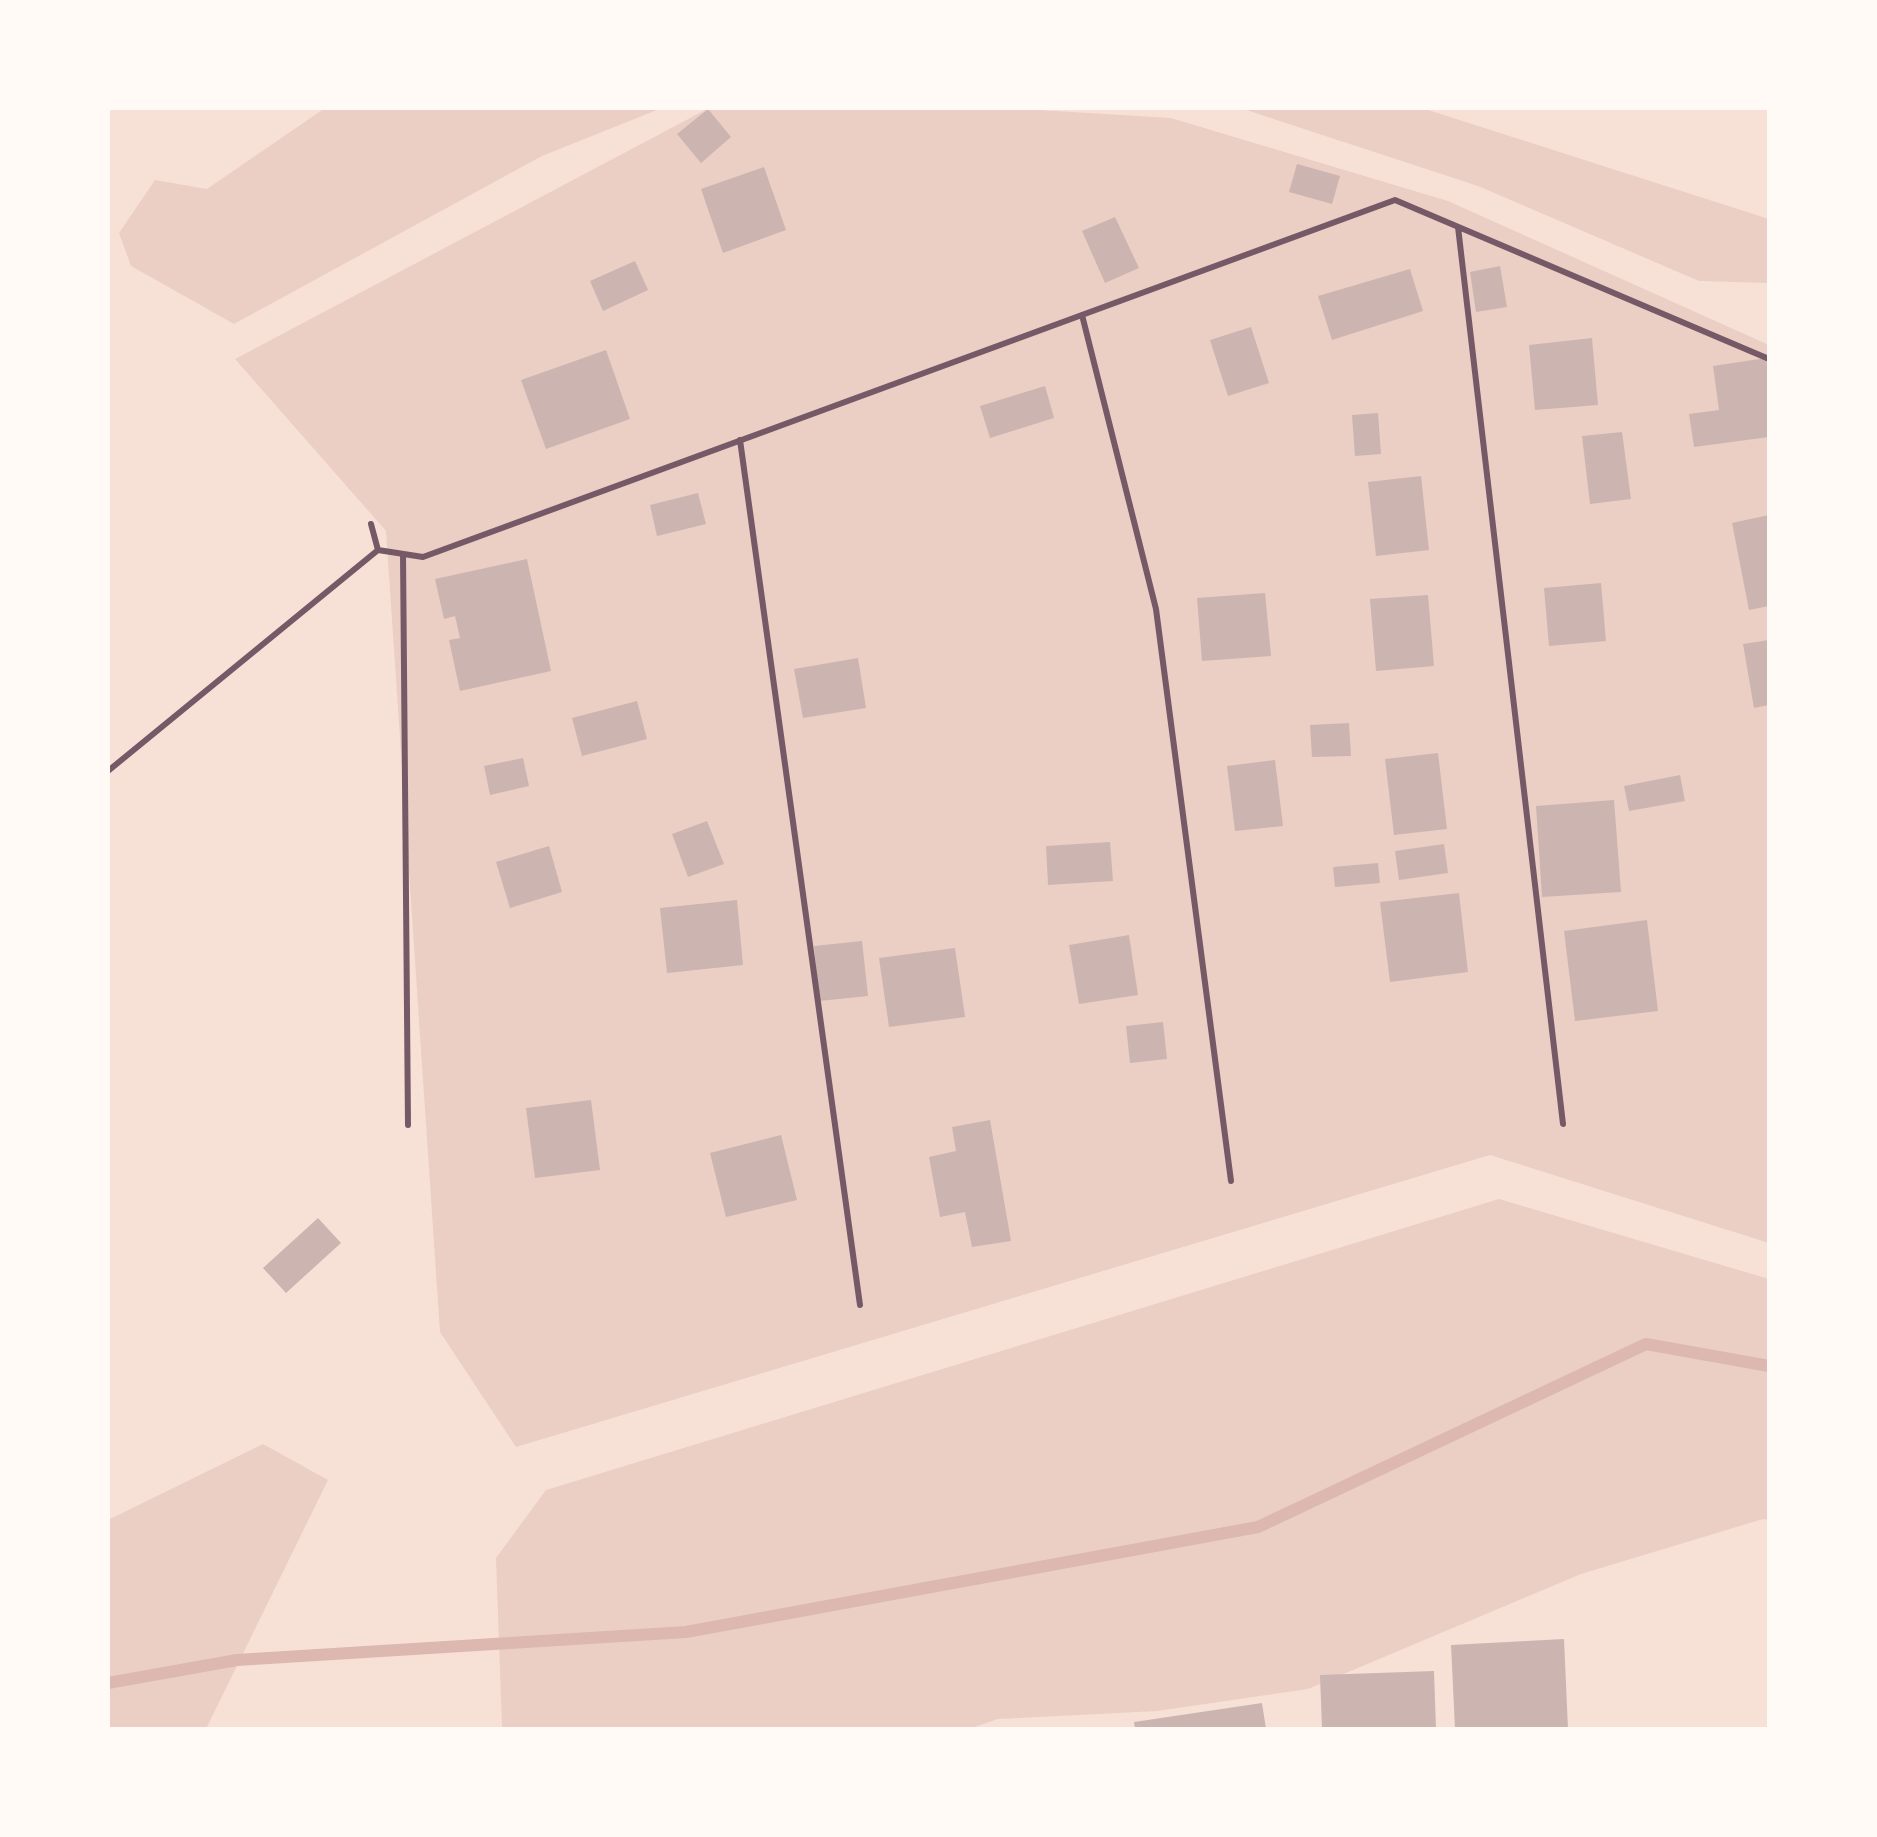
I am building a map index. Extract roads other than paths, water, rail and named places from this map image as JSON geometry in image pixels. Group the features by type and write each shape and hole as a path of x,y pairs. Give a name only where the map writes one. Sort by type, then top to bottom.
{"lane":[{"path":"108,771 378,550 423,557 1395,200 1769,359"},
{"path":"1458,227 1563,1124"},
{"path":"1082,315 1156,609 1231,1181"},
{"path":"740,440 860,1305"},
{"path":"371,524 378,550"},
{"path":"403,554 408,1125"}],"waterway":[{"path":"108,1683 237,1660 686,1632 1258,1527 1646,1344 1769,1366"}]}
